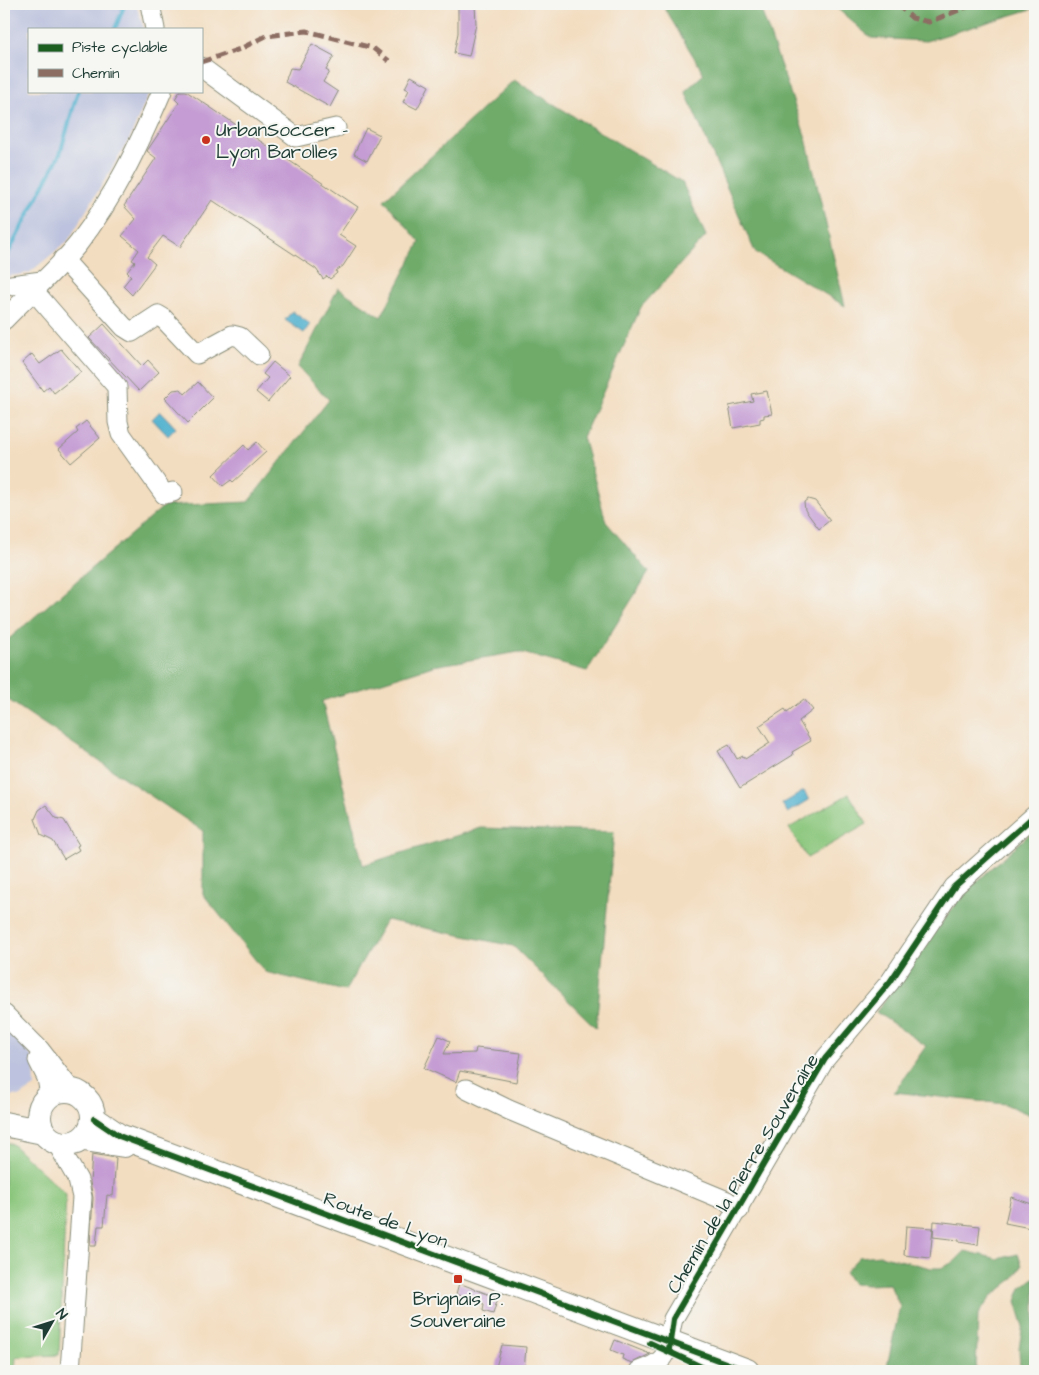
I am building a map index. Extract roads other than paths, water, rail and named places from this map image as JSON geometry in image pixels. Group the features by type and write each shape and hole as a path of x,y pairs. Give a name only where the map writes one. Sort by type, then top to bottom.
{"main road":[{"path":"4,1116 54,1097 85,1097 93,1111 71,1135 39,1118 54,1097"},
{"name":"Route de Lyon","path":"4,1124 118,1143 622,1332 672,1355"},
{"path":"672,1355 710,1371"},
{"path":"672,1355 747,1371"}],"street":[{"path":"150,4 155,28"},
{"path":"202,68 296,137 336,128"},
{"path":"4,320 76,246 108,202 136,153 162,92"},
{"path":"63,260 124,327 132,332 158,315 197,354 232,335 240,337 259,355"},
{"path":"4,286 37,286"},
{"path":"37,286 117,386 118,422 121,434 164,494 173,492"},
{"name":"Chemin de la Pierre Souveraine","path":"672,1355 673,1319 739,1210 826,1059 890,982 954,887 1035,815"},
{"path":"4,1014 21,1034 40,1050 54,1097"},
{"path":"466,1089 508,1110 726,1200 739,1210"},
{"path":"70,1371 82,1198 71,1135"},
{"path":"639,1371 660,1363 672,1355"}],"water":[{"path":"292,311 310,324 304,333 285,320"},
{"path":"160,411 176,428 168,436 152,419"},
{"path":"804,791 809,800 788,813 782,804"}],"waterway":[{"path":"115,28 125,4"},
{"path":"4,261 60,154 78,92"}],"place":[{"name":"UrbanSoccer - Lyon Barolles","path":"206,140"},
{"name":"Brignais P. Souveraine","path":"458,1279"}]}
